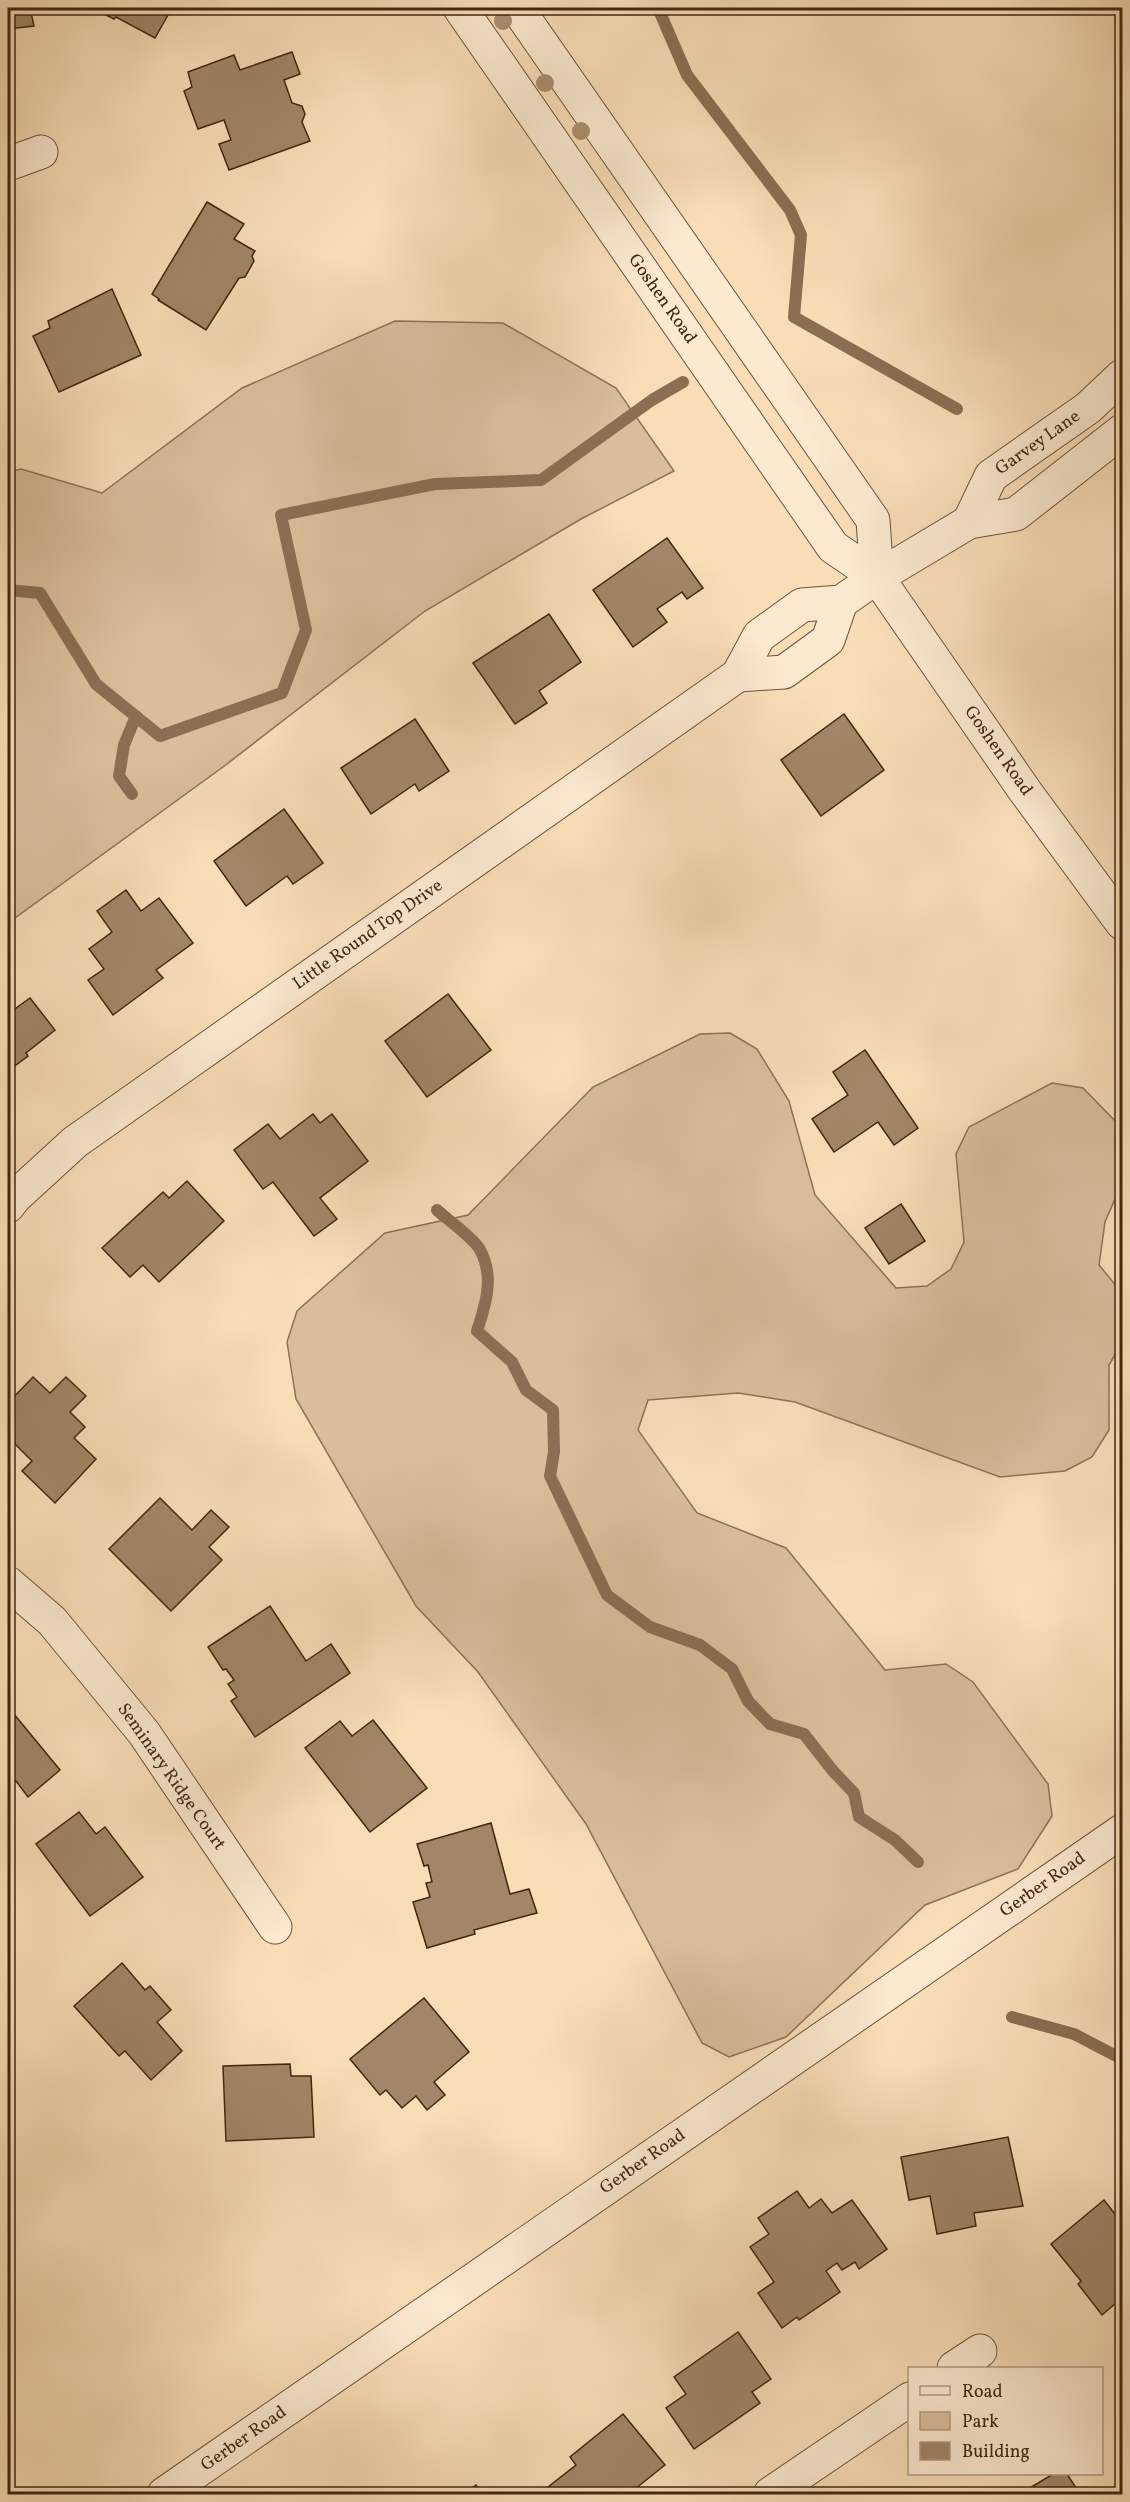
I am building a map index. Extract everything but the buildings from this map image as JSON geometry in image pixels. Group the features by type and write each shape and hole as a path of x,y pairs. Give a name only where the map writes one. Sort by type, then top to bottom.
{"street":[{"name":"Goshen Road","path":"460,8 834,547 877,577 1025,791 1122,923"},
{"path":"517,8 873,519 877,577"},
{"path":"8,164 41,152"},
{"name":"Garvey Lane","path":"969,522 991,476 1088,408 1122,376"},
{"path":"738,675 784,672 828,640 841,602 877,577 969,522 1016,514 1122,431"},
{"name":"Little Round Top Drive","path":"8,1206 75,1142 738,675 759,636 802,605 841,602"},
{"name":"Seminary Ridge Court","path":"8,1583 52,1622 144,1733 275,1927"},
{"name":"Gerber Road","path":"164,2494 1122,1831"},
{"path":"770,2494 908,2400"}],"green space":[{"path":"395,321 503,323 616,388 674,471 581,519 425,611 223,767 8,923 8,472 21,469 102,493 242,388"},
{"path":"730,1033 757,1049 789,1101 815,1195 896,1288 927,1286 951,1269 964,1242 956,1154 969,1127 1052,1083 1083,1088 1122,1128 1122,1183 1105,1222 1099,1265 1122,1293 1122,1343 1109,1365 1109,1430 1092,1457 1065,1471 1000,1477 795,1402 738,1393 648,1400 638,1430 697,1513 786,1548 885,1670 946,1664 973,1682 1048,1784 1052,1816 1018,1869 925,1905 786,2037 729,2057 702,2043 586,1824 478,1672 416,1606 296,1399 287,1342 297,1311 385,1233 468,1215 593,1087 700,1034"}],"waterway":[{"path":"658,8 687,75 790,210 801,235 794,317 957,409"},
{"path":"8,590 40,593 96,684 160,736 282,693 306,630 281,515 435,484 541,480 652,400 683,382"},
{"path":"132,794 119,776 124,745 136,716"},
{"path":"437,1210 471,1238 484,1258 488,1279 487,1290 477,1331 512,1362 526,1390 553,1410 554,1452 550,1476 607,1595 650,1627 700,1645 732,1669 748,1701 770,1724 804,1734 854,1793 859,1817 895,1840 918,1862"},
{"path":"1012,2017 1074,2034 1122,2059"}]}
